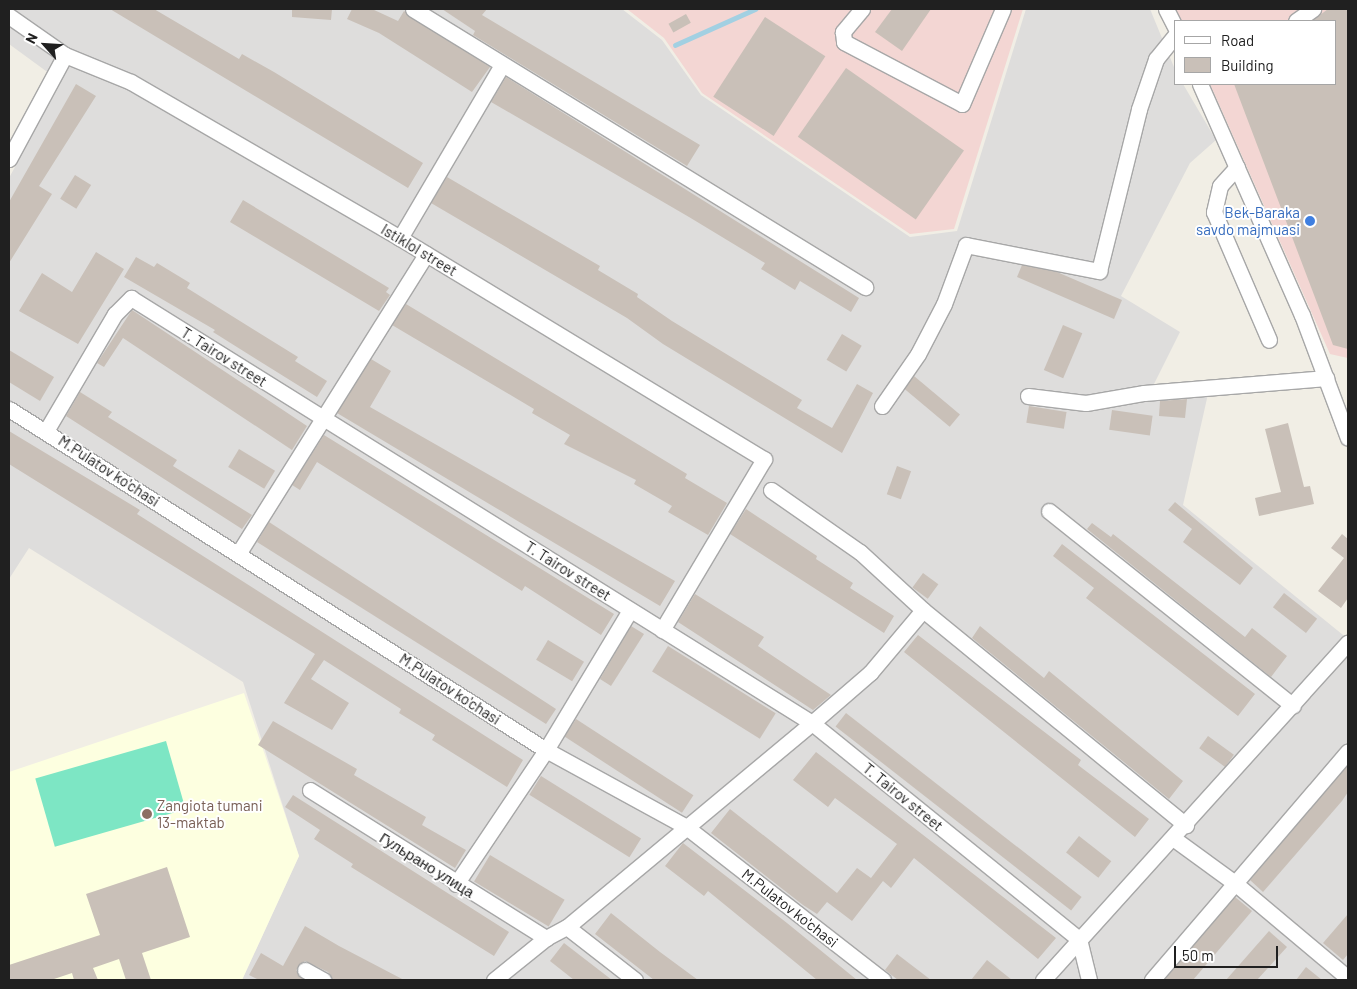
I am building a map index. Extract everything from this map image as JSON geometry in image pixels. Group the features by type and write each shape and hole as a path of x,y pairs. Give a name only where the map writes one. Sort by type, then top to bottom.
{"street":[{"path":"413,9 502,65 673,166 865,287"},
{"path":"862,9 843,32 844,42 962,104 1002,9"},
{"path":"1166,9 1174,25"},
{"path":"1297,20 1312,9"},
{"name":"Istiklol street","path":"9,16 65,55 131,82 400,238 764,459 662,630"},
{"path":"882,406 918,354 944,304 966,245 1099,271 1139,109 1156,59 1174,36"},
{"path":"9,158 65,55"},
{"path":"400,238 502,65"},
{"path":"1205,86 1326,378 1348,438"},
{"path":"1237,167 1220,186 1214,212 1269,340"},
{"path":"238,554 426,254"},
{"name":"T. Tairov street","path":"46,431 115,314 131,298 812,723 1079,939"},
{"path":"1028,396 1086,402 1144,393 1326,378"},
{"name":"M.Pulatov ko'chasi","path":"9,409 546,750 685,826 883,980"},
{"path":"771,490 860,552 923,610 1186,825"},
{"path":"1049,511 1293,706"},
{"path":"456,884 546,750 630,610"},
{"path":"494,980 546,938 567,927 685,826 812,723 870,673 923,610"},
{"path":"1043,980 1186,825 1348,643"},
{"path":"1152,980 1348,751"},
{"name":"Гульрано улица","path":"310,790 456,884 546,938"},
{"path":"1173,838 1236,884 1345,976"},
{"path":"567,927 635,980"},
{"path":"1079,939 1089,980"},
{"path":"305,970 324,980"}],"shaded area":[{"path":"9,9 622,9 662,40 701,95 910,237 957,231 1026,9 1150,9 1174,67 1174,85 1184,85 1216,140 1190,163 1121,296 1180,332 1150,392 1208,394 1183,505 1348,639 1348,980 242,980 299,856 243,682 29,548 9,579 9,178 61,82 9,44"},
{"path":"627,9 1023,9 954,229 910,234 702,93 664,38"},
{"name":"Bek-Baraka savdo majmuasi","path":"1173,9 1348,9 1348,358 1330,354 1210,85 1337,85 1337,20 1178,20"},
{"name":"Zangiota tumani 13-maktab","path":"244,693 299,856 242,980 9,980 9,772"}],"green space":[{"path":"166,741 186,809 55,847 35,778"}],"building":[{"path":"110,9 154,9 239,59 242,54 274,72 423,163 408,188"},
{"path":"292,9 332,9 331,20 292,17"},
{"path":"352,9 372,9 398,21 404,11 490,67 472,92 379,33 347,19"},
{"path":"442,9 487,9 482,15 700,145 687,166 473,35 475,31"},
{"path":"892,9 931,9 902,51 875,32"},
{"name":"Bek-Baraka savdo majmuasi","path":"1328,9 1348,9 1348,349 1333,345 1234,85 1337,85 1337,20 1313,20"},
{"path":"686,14 691,23 673,32 669,24"},
{"path":"765,17 825,56 774,136 713,97"},
{"path":"846,68 964,151 916,219 798,137"},
{"path":"506,77 859,298 851,312 800,281 795,290 761,269 765,263 491,102"},
{"path":"76,84 96,96 39,186 52,194 9,263 9,202"},
{"path":"75,175 91,185 76,209 60,199"},
{"path":"447,177 600,266 598,270 638,294 637,297 672,321 802,400 797,408 832,428 857,384 873,393 842,453 663,344 627,318 431,203"},
{"path":"243,200 389,288 386,292 390,295 379,311 230,222"},
{"path":"96,252 124,269 78,344 19,311 42,273 72,292"},
{"path":"136,257 154,267 157,263 190,283 187,288 298,357 295,361 327,381 317,397 213,332 215,330 124,277"},
{"path":"1022,265 1057,272 1122,300 1114,319 1017,277"},
{"path":"406,304 687,474 685,478 727,503 708,535 668,512 672,506 634,484 636,480 564,444 570,435 532,413 534,409 392,325"},
{"path":"132,310 307,426 292,450 123,338 104,367 97,363"},
{"path":"1063,325 1082,333 1063,378 1044,370"},
{"path":"842,334 862,346 846,372 827,360"},
{"path":"9,350 54,377 40,401 9,382"},
{"path":"371,359 391,371 370,407 675,581 660,606 337,413"},
{"path":"914,376 960,415 950,427 904,388"},
{"path":"80,392 112,412 108,417 177,460 173,466 252,515 242,529 66,416"},
{"path":"1187,399 1185,418 1159,416 1160,401"},
{"path":"1029,406 1067,412 1064,429 1026,423"},
{"path":"1112,410 1153,416 1150,436 1109,430"},
{"path":"1288,423 1304,487 1310,486 1314,504 1259,516 1255,498 1281,492 1265,429"},
{"path":"9,431 140,510 137,514 523,760 507,787 432,740 435,735 399,713 401,709 324,660 311,679 349,703 332,730 284,703 315,654 9,464"},
{"path":"324,435 614,614 601,635 525,586 522,591 317,462 300,490 292,485"},
{"path":"239,449 275,471 264,489 228,467"},
{"path":"897,466 911,471 901,499 887,494"},
{"path":"1175,502 1253,568 1240,585 1183,542 1192,529 1168,510"},
{"path":"746,509 817,556 816,559 853,583 850,588 894,616 884,633 730,534"},
{"path":"269,522 556,709 546,724 257,542"},
{"path":"1092,523 1111,537 1113,534 1245,637 1252,628 1287,656 1271,677 1087,529"},
{"path":"1342,534 1348,539 1348,598 1341,608 1318,591 1344,558 1331,548"},
{"path":"1062,544 1255,694 1238,716 1086,598 1094,588 1053,556"},
{"path":"923,573 938,584 928,599 912,588"},
{"path":"1284,593 1317,619 1306,633 1273,607"},
{"path":"695,594 764,637 758,646 831,695 813,710 678,622"},
{"path":"631,626 644,634 611,686 600,679"},
{"path":"980,626 1044,678 1049,671 1183,781 1169,799 972,638"},
{"path":"918,635 1081,760 1078,765 1149,819 1135,837 904,652"},
{"path":"548,640 584,662 572,681 536,660"},
{"path":"668,646 776,713 760,739 652,671"},
{"path":"846,713 1082,897 1071,910 836,726"},
{"path":"576,719 693,795 682,813 565,737"},
{"path":"273,721 357,769 354,775 426,817 422,825 466,850 455,868 258,745"},
{"path":"1208,736 1234,755 1225,767 1199,748"},
{"path":"816,752 1056,938 1038,959 914,858 891,888 883,881 852,921 827,902 817,914 711,833 730,809 837,893 857,868 871,878 897,844 835,798 828,807 793,780"},
{"path":"1348,765 1348,792 1342,801 1263,892 1250,880"},
{"path":"541,776 641,839 629,857 529,795"},
{"path":"293,795 509,932 494,956 351,867 353,864 314,839 320,830 285,807"},
{"path":"1079,836 1111,861 1098,878 1066,853"},
{"path":"683,843 857,980 817,980 708,891 704,896 665,866"},
{"path":"490,855 565,900 549,926 474,882"},
{"path":"167,867 190,937 142,953 151,980 126,980 119,959 93,968 98,980 74,980 72,973 51,980 9,980 9,965 100,935 86,894"},
{"path":"1235,897 1252,911 1193,980 1164,980"},
{"path":"611,913 698,980 654,980 595,934"},
{"path":"1348,914 1348,954 1343,960 1323,943"},
{"path":"305,926 404,980 332,980 328,972 305,961 296,970 304,980 259,980 249,975 261,953 283,966"},
{"path":"1269,931 1287,947 1257,980 1226,980"},
{"path":"564,943 612,980 574,980 550,961"},
{"path":"897,954 931,980 898,980 885,970"},
{"path":"987,960 1012,980 971,980"},
{"path":"1306,967 1322,980 1296,980"}],"waterway":[{"path":"675,45 755,9"}],"place":[{"name":"Bek-Baraka savdo majmuasi","path":"1310,221"},
{"name":"Zangiota tumani 13-maktab","path":"147,814"}]}
